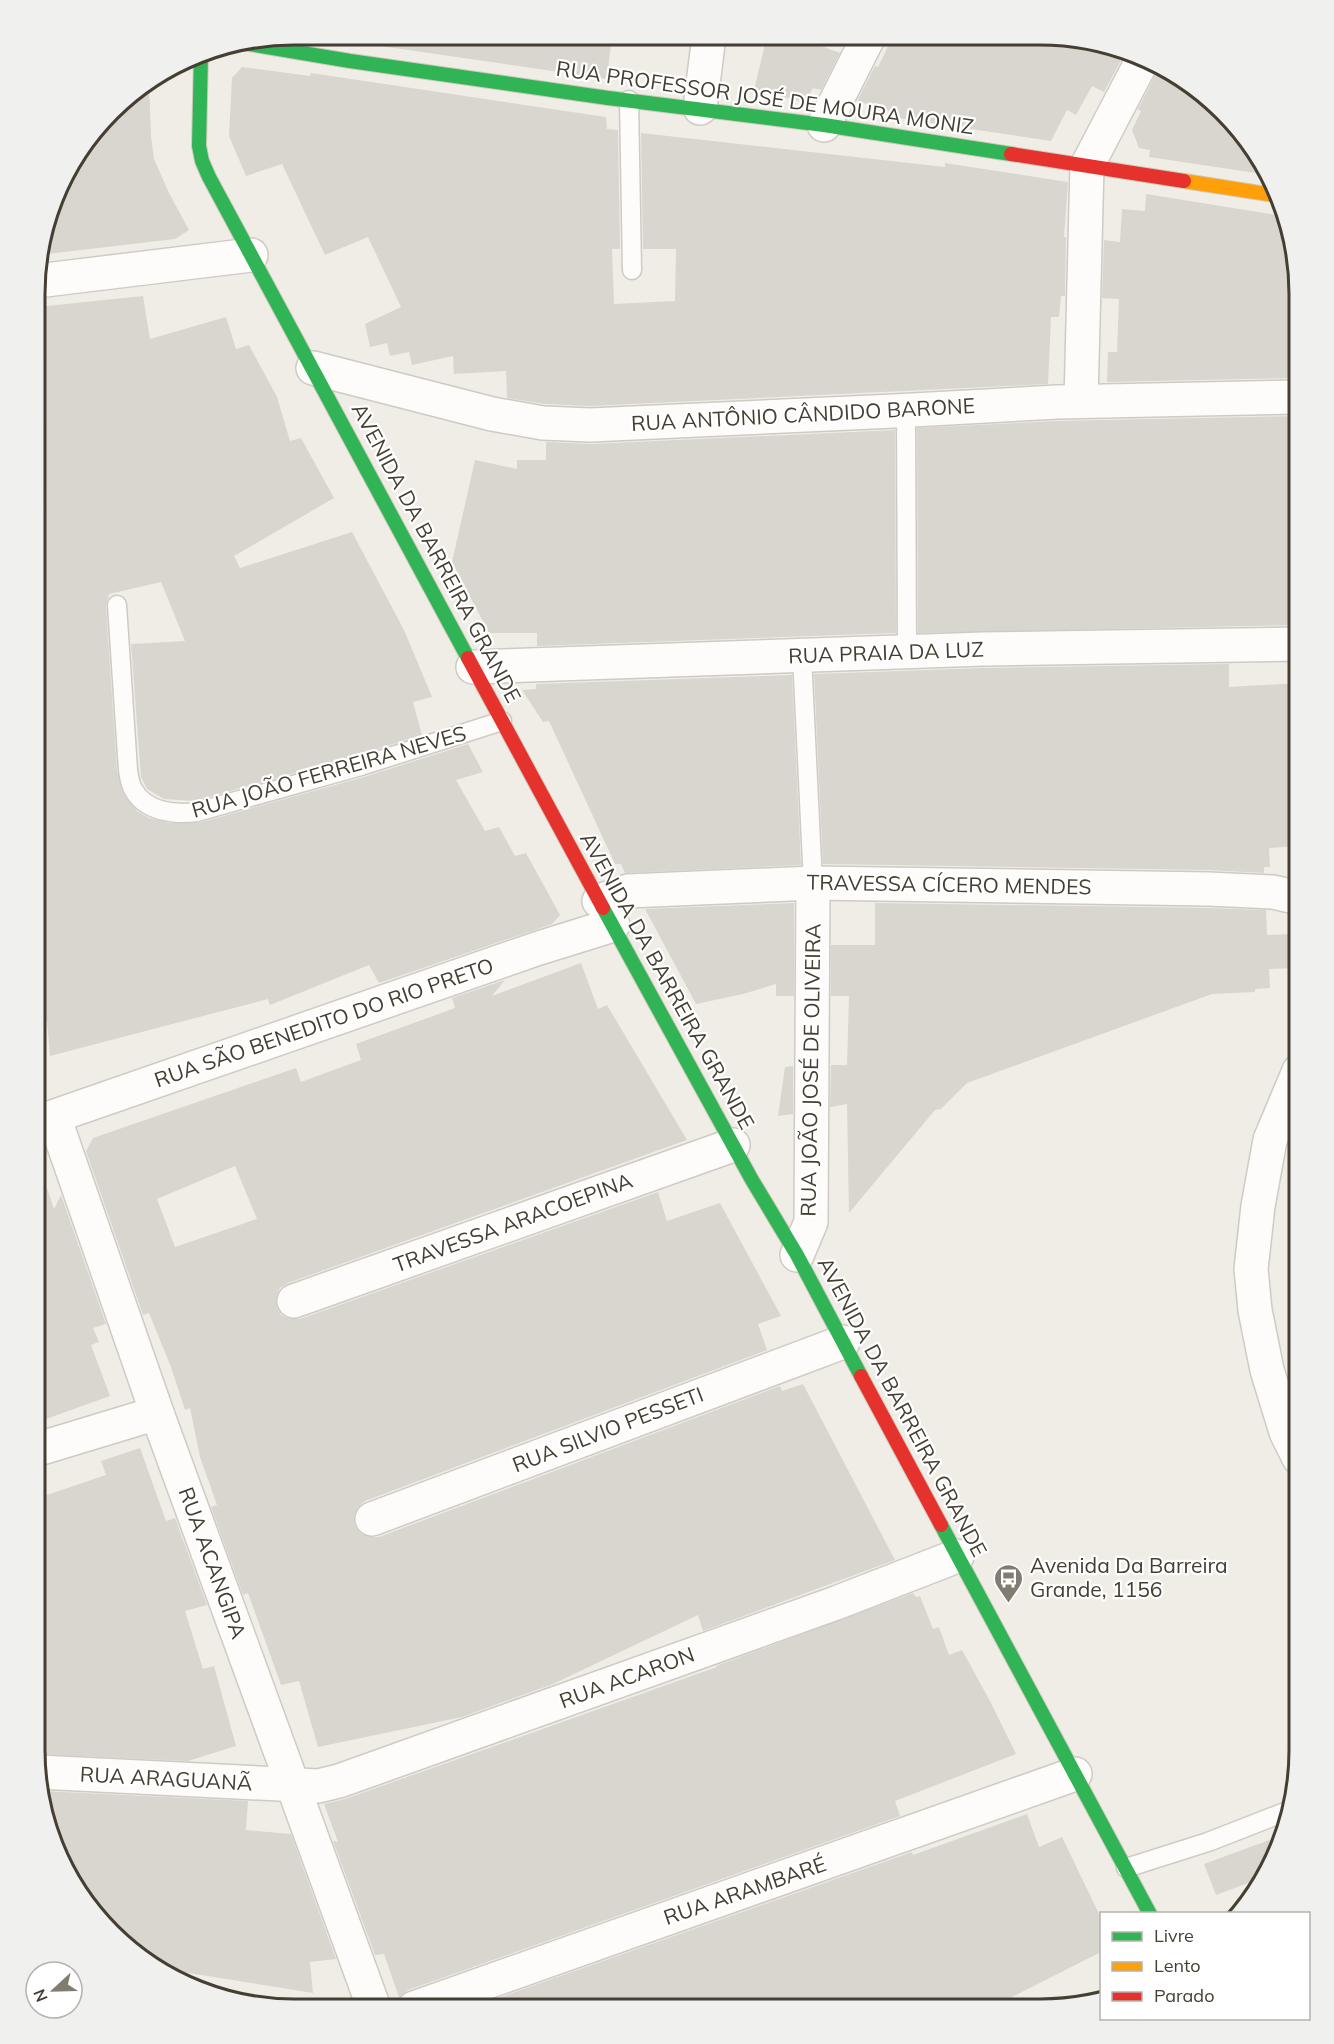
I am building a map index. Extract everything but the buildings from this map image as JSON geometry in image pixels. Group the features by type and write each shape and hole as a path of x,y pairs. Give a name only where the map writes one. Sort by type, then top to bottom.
{"main road":[{"name":"RUA PROFESSOR JOSÉ DE MOURA MONIZ","path":"265,47 350,61 824,125 1268,194"},
{"name":"AVENIDA DA BARREIRA GRANDE","path":"201,63 199,146 209,177 606,913 797,1255 1149,1912"}],"street":[{"path":"700,108 708,45"},
{"path":"824,125 864,45"},
{"path":"1081,401 1087,166 1139,66"},
{"path":"46,280 251,255"},
{"name":"RUA ANTÔNIO CÂNDIDO BARONE","path":"314,368 492,414 543,423 590,425 1081,401 1289,397"},
{"name":"RUA PRAIA DA LUZ","path":"473,667 907,652 1289,644"},
{"name":"TRAVESSA CÍCERO MENDES","path":"606,913 628,891 813,883 1209,889 1273,892 1289,896"},
{"name":"RUA JOÃO JOSÉ DE OLIVEIRA","path":"797,1255 812,1222 813,883"},
{"name":"RUA SÃO BENEDITO DO RIO PRETO","path":"45,1120 536,950 606,913"},
{"path":"1289,1095 1270,1140 1258,1206 1251,1269 1255,1310 1267,1370 1289,1438"},
{"name":"RUA ACANGIPA","path":"45,1120 157,1413 371,1999"},
{"name":"TRAVESSA ARACOEPINA","path":"294,1301 733,1144"},
{"name":"RUA SILVIO PESSETI","path":"372,1519 843,1342"},
{"path":"45,1447 157,1413"},
{"name":"RUA ACARON","path":"294,1786 318,1786 339,1781 836,1603 957,1556"},
{"name":"RUA ARAGUANÃ","path":"46,1772 294,1786"},
{"name":"RUA ARAMBARÉ","path":"439,1999 1075,1774"}],"lane":[{"path":"629,100 632,270"},
{"path":"906,411 907,652"},
{"name":"RUA JOÃO FERREIRA NEVES","path":"117,605 128,770 133,789 144,801 161,811 180,814 220,806 362,766 502,721"},
{"path":"802,656 813,883"},
{"path":"1126,1868 1208,1842 1281,1813"}],"traffic: fast":[{"path":"265,47 608,98 824,125 1011,154"},
{"path":"201,63 199,146 209,177 468,658"},
{"path":"603,908 752,1180 797,1255 861,1376"},
{"path":"941,1525 1149,1912"}],"traffic: slow":[{"path":"1184,181 1268,194"}],"traffic: jam":[{"path":"1011,154 1184,181"},
{"path":"468,658 603,908"},
{"path":"861,1376 941,1525"}],"place":[{"name":"Avenida Da Barreira Grande, 1156","path":"1009,1604"}]}
